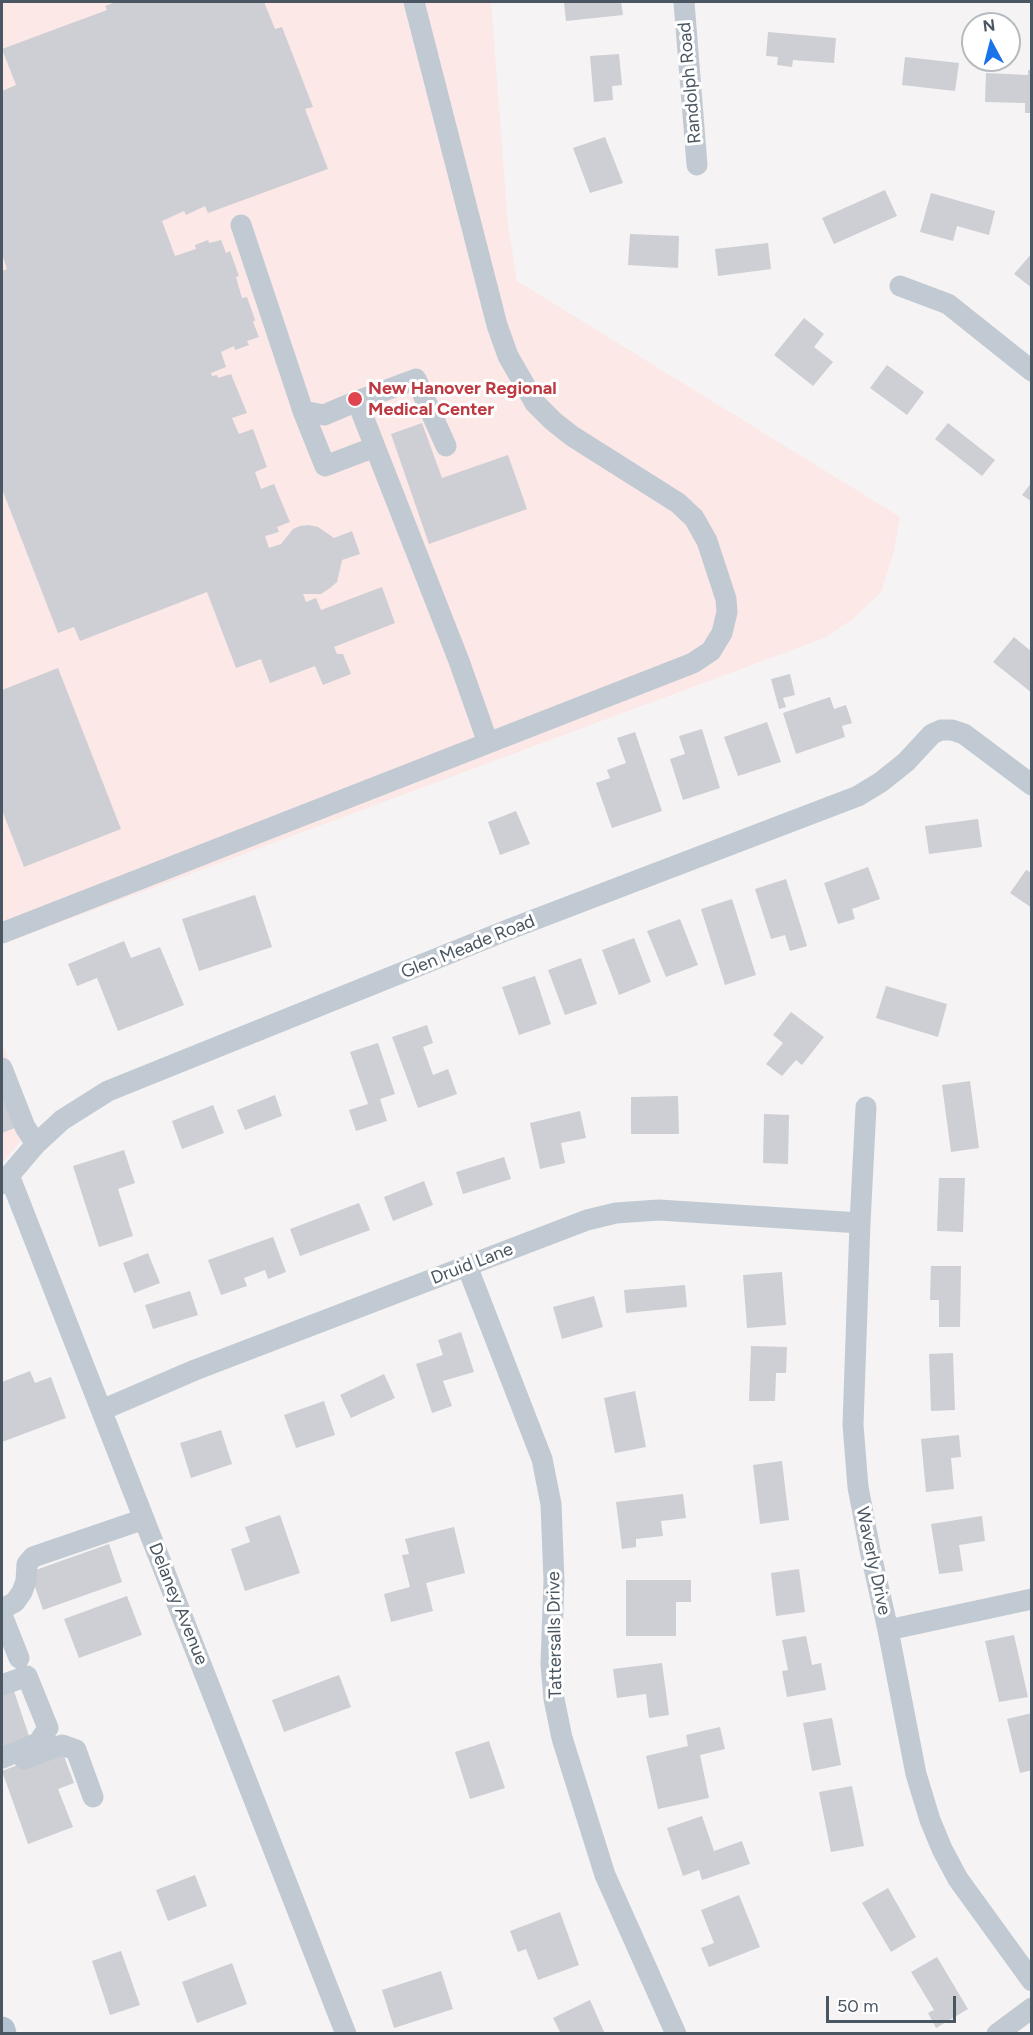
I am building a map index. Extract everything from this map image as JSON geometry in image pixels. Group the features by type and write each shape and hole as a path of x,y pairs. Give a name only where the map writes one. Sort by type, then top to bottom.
{"street":[{"path":"2,933 693,663 711,651 722,633 727,612 726,599 707,541 694,518 678,503 572,436 553,421 536,403 508,356 497,326 414,2"},
{"name":"Randolph Road","path":"684,2 697,165"},
{"path":"241,225 303,411 325,466 375,447"},
{"path":"900,286 948,304 1032,372"},
{"path":"303,411 324,415 416,378 446,446"},
{"path":"357,401 459,661 488,742"},
{"name":"Glen Meade Road","path":"5,1179 36,1144 62,1120 88,1102 139,1077 510,929 858,796 881,782 906,762 932,734 946,729 964,734 1032,785"},
{"path":"2,1068 26,1127 36,1144"},
{"name":"Waverly Drive","path":"866,1107 853,1425 855,1465 870,1550 916,1774 930,1820 958,1879 1032,1981"},
{"name":"Delaney Avenue","path":"5,1179 102,1410 346,2034"},
{"name":"Druid Lane","path":"102,1410 195,1370 587,1220 616,1214 659,1210 860,1222"},
{"name":"Tattersalls Drive","path":"467,1266 542,1459 551,1504 554,1571 552,1664 554,1699 562,1738 605,1875 676,2034"},
{"path":"2,1609 15,1602 22,1592 26,1581 27,1564 33,1557 144,1519"},
{"path":"888,1630 1032,1599"},
{"path":"2,1615 19,1658"},
{"path":"2,1685 27,1676 48,1728 38,1743 2,1761"},
{"path":"2,1761 62,1745 76,1750 93,1797"},
{"path":"997,2034 1032,2008"}],"shaded area":[{"name":"New Hanover Regional Medical Center","path":"2,2 491,2 508,226 517,281 900,517 893,554 881,592 854,618 824,638 2,944"},
{"path":"2,1043 34,1125 2,1163"}],"building":[{"path":"116,2 264,2 275,29 282,27 313,107 305,109 328,169 208,213 205,206 186,215 184,211 162,221 175,256 196,249 195,245 208,240 209,243 221,240 226,253 230,251 239,276 236,277 242,298 247,297 255,320 253,322 259,337 247,341 249,345 235,350 234,346 221,352 226,367 211,373 212,376 217,375 218,378 231,374 247,413 232,418 239,434 253,429 267,467 255,472 261,489 274,484 290,522 277,527 279,532 265,536 269,548 281,544 293,529 300,526 318,527 334,538 352,531 360,554 342,560 337,582 330,588 321,594 303,594 306,602 316,598 321,610 382,587 395,623 334,647 337,654 343,654 351,674 323,685 315,666 270,683 261,659 236,668 207,592 80,641 74,627 58,633 2,489 2,271 7,269 2,254 2,91 16,85 2,49 107,10 105,6"},
{"path":"564,2 621,2 623,15 566,21"},
{"path":"768,32 836,38 834,63 793,60 792,67 777,65 778,57 766,56"},
{"path":"619,54 622,85 612,86 613,100 594,102 590,56"},
{"path":"905,57 959,63 955,91 902,85"},
{"path":"1028,70 1032,70 1032,113 1025,113 1025,103 985,102 986,73 1028,75"},
{"path":"605,137 623,183 590,193 573,148"},
{"path":"885,190 897,216 834,244 822,218"},
{"path":"931,193 995,211 989,235 957,226 953,241 920,232"},
{"path":"630,234 679,236 678,268 628,265"},
{"path":"768,243 771,269 718,276 715,249"},
{"path":"1032,253 1032,288 1014,274"},
{"path":"804,318 824,334 814,347 833,362 813,386 774,355"},
{"path":"887,365 924,392 907,415 870,388"},
{"path":"422,423 442,478 508,455 527,509 429,544 391,434"},
{"path":"948,423 995,460 982,476 935,439"},
{"path":"1032,482 1032,502 1022,495"},
{"path":"1014,637 1032,652 1032,693 993,662"},
{"path":"58,668 121,829 24,867 2,810 2,690"},
{"path":"790,674 795,695 783,698 786,707 779,709 771,679"},
{"path":"830,697 834,709 846,705 852,723 842,726 845,737 796,754 783,713"},
{"path":"767,722 781,762 738,776 724,737"},
{"path":"702,729 720,788 683,800 670,759 685,754 679,736"},
{"path":"635,732 662,811 612,828 596,783 610,778 607,770 626,763 617,738"},
{"path":"516,811 530,844 500,855 488,822"},
{"path":"978,819 982,847 929,854 925,826"},
{"path":"868,867 880,899 852,909 855,919 838,924 824,883"},
{"path":"1026,870 1032,873 1032,908 1010,893"},
{"path":"786,879 807,946 790,951 785,935 771,939 755,889"},
{"path":"255,895 272,947 199,971 182,919"},
{"path":"732,899 756,975 725,985 701,909"},
{"path":"680,919 698,965 666,977 647,931"},
{"path":"634,938 651,982 619,995 602,950"},
{"path":"124,941 131,958 160,947 184,1005 118,1031 97,978 77,986 68,964"},
{"path":"581,958 597,1004 565,1015 548,970"},
{"path":"535,976 551,1024 519,1035 502,987"},
{"path":"886,986 947,1004 938,1037 876,1018"},
{"path":"791,1012 824,1037 802,1065 796,1060 782,1076 766,1064 783,1043 773,1035"},
{"path":"427,1025 433,1043 423,1047 433,1075 448,1069 457,1094 418,1108 392,1037"},
{"path":"378,1043 395,1094 380,1099 387,1121 356,1131 349,1110 368,1104 350,1052"},
{"path":"970,1081 979,1148 951,1152 942,1085"},
{"path":"2,1094 15,1128 2,1133"},
{"path":"275,1095 282,1116 245,1130 237,1110"},
{"path":"678,1096 679,1134 631,1134 631,1097"},
{"path":"213,1105 224,1133 182,1149 172,1121"},
{"path":"580,1111 586,1138 561,1143 565,1163 540,1169 530,1123"},
{"path":"764,1114 789,1115 788,1164 763,1163"},
{"path":"124,1150 135,1183 118,1189 133,1236 99,1247 73,1166"},
{"path":"504,1157 511,1179 463,1194 456,1172"},
{"path":"939,1178 965,1178 963,1232 937,1231"},
{"path":"424,1181 433,1205 393,1221 384,1197"},
{"path":"359,1203 370,1230 300,1256 290,1229"},
{"path":"273,1237 286,1272 268,1279 265,1270 244,1278 247,1286 221,1295 208,1260"},
{"path":"148,1253 160,1283 134,1293 123,1263"},
{"path":"931,1266 961,1266 960,1327 939,1327 939,1300 930,1300"},
{"path":"782,1272 786,1325 747,1328 743,1275"},
{"path":"685,1285 687,1307 626,1313 624,1290"},
{"path":"190,1291 198,1315 153,1329 145,1305"},
{"path":"594,1296 603,1327 562,1339 553,1307"},
{"path":"461,1332 474,1372 443,1381 452,1406 432,1413 416,1364 443,1355 438,1340"},
{"path":"751,1346 787,1347 786,1373 776,1373 775,1401 749,1401"},
{"path":"953,1353 955,1410 931,1411 929,1354"},
{"path":"30,1371 35,1383 51,1377 66,1418 2,1442 2,1382"},
{"path":"384,1374 395,1398 351,1418 340,1395"},
{"path":"635,1391 646,1447 615,1453 604,1398"},
{"path":"324,1401 335,1435 296,1448 284,1415"},
{"path":"221,1430 232,1464 191,1478 180,1443"},
{"path":"959,1435 961,1457 951,1458 954,1489 926,1492 921,1439"},
{"path":"782,1461 789,1520 760,1524 753,1465"},
{"path":"683,1494 686,1518 661,1521 663,1536 636,1539 636,1547 622,1549 616,1502"},
{"path":"280,1515 300,1573 245,1591 231,1549 250,1542 245,1527"},
{"path":"982,1516 985,1541 959,1545 963,1571 939,1574 931,1524"},
{"path":"454,1527 465,1573 426,1583 433,1611 391,1622 384,1594 410,1587 402,1555 409,1554 405,1539"},
{"path":"109,1544 122,1582 43,1610 30,1572"},
{"path":"799,1569 805,1612 776,1616 771,1573"},
{"path":"626,1580 691,1580 691,1602 676,1602 676,1636 626,1636"},
{"path":"127,1596 142,1635 79,1658 64,1619"},
{"path":"1014,1635 1028,1697 999,1702 985,1641"},
{"path":"806,1636 812,1665 821,1663 826,1690 787,1697 782,1671 788,1670 782,1640"},
{"path":"662,1663 669,1715 649,1718 646,1694 617,1698 613,1669"},
{"path":"339,1675 351,1707 284,1732 272,1700"},
{"path":"14,1691 30,1739 2,1749 2,1696"},
{"path":"1032,1713 1032,1770 1020,1773 1007,1719"},
{"path":"832,1718 841,1765 812,1771 803,1723"},
{"path":"720,1727 725,1749 700,1755 709,1798 658,1809 646,1756 688,1746 686,1735"},
{"path":"489,1741 505,1788 470,1799 455,1752"},
{"path":"61,1748 74,1783 58,1789 73,1827 28,1844 2,1771"},
{"path":"852,1786 864,1846 831,1852 819,1792"},
{"path":"702,1816 714,1851 742,1841 750,1864 702,1880 699,1870 683,1876 667,1828"},
{"path":"195,1875 207,1906 168,1921 156,1890"},
{"path":"888,1888 916,1937 891,1952 862,1903"},
{"path":"739,1895 760,1947 709,1967 701,1948 714,1943 701,1910"},
{"path":"560,1912 579,1965 538,1980 526,1949 518,1952 510,1931"},
{"path":"121,1951 140,2005 110,2015 92,1961"},
{"path":"937,1957 968,2009 936,2028 928,2013 934,2010 911,1972"},
{"path":"232,1963 247,2004 197,2023 182,1982"},
{"path":"441,1971 453,2009 394,2028 382,1990"},
{"path":"590,2000 605,2034 561,2034 553,2018"}],"place":[{"name":"New Hanover Regional Medical Center","path":"355,399"}]}
